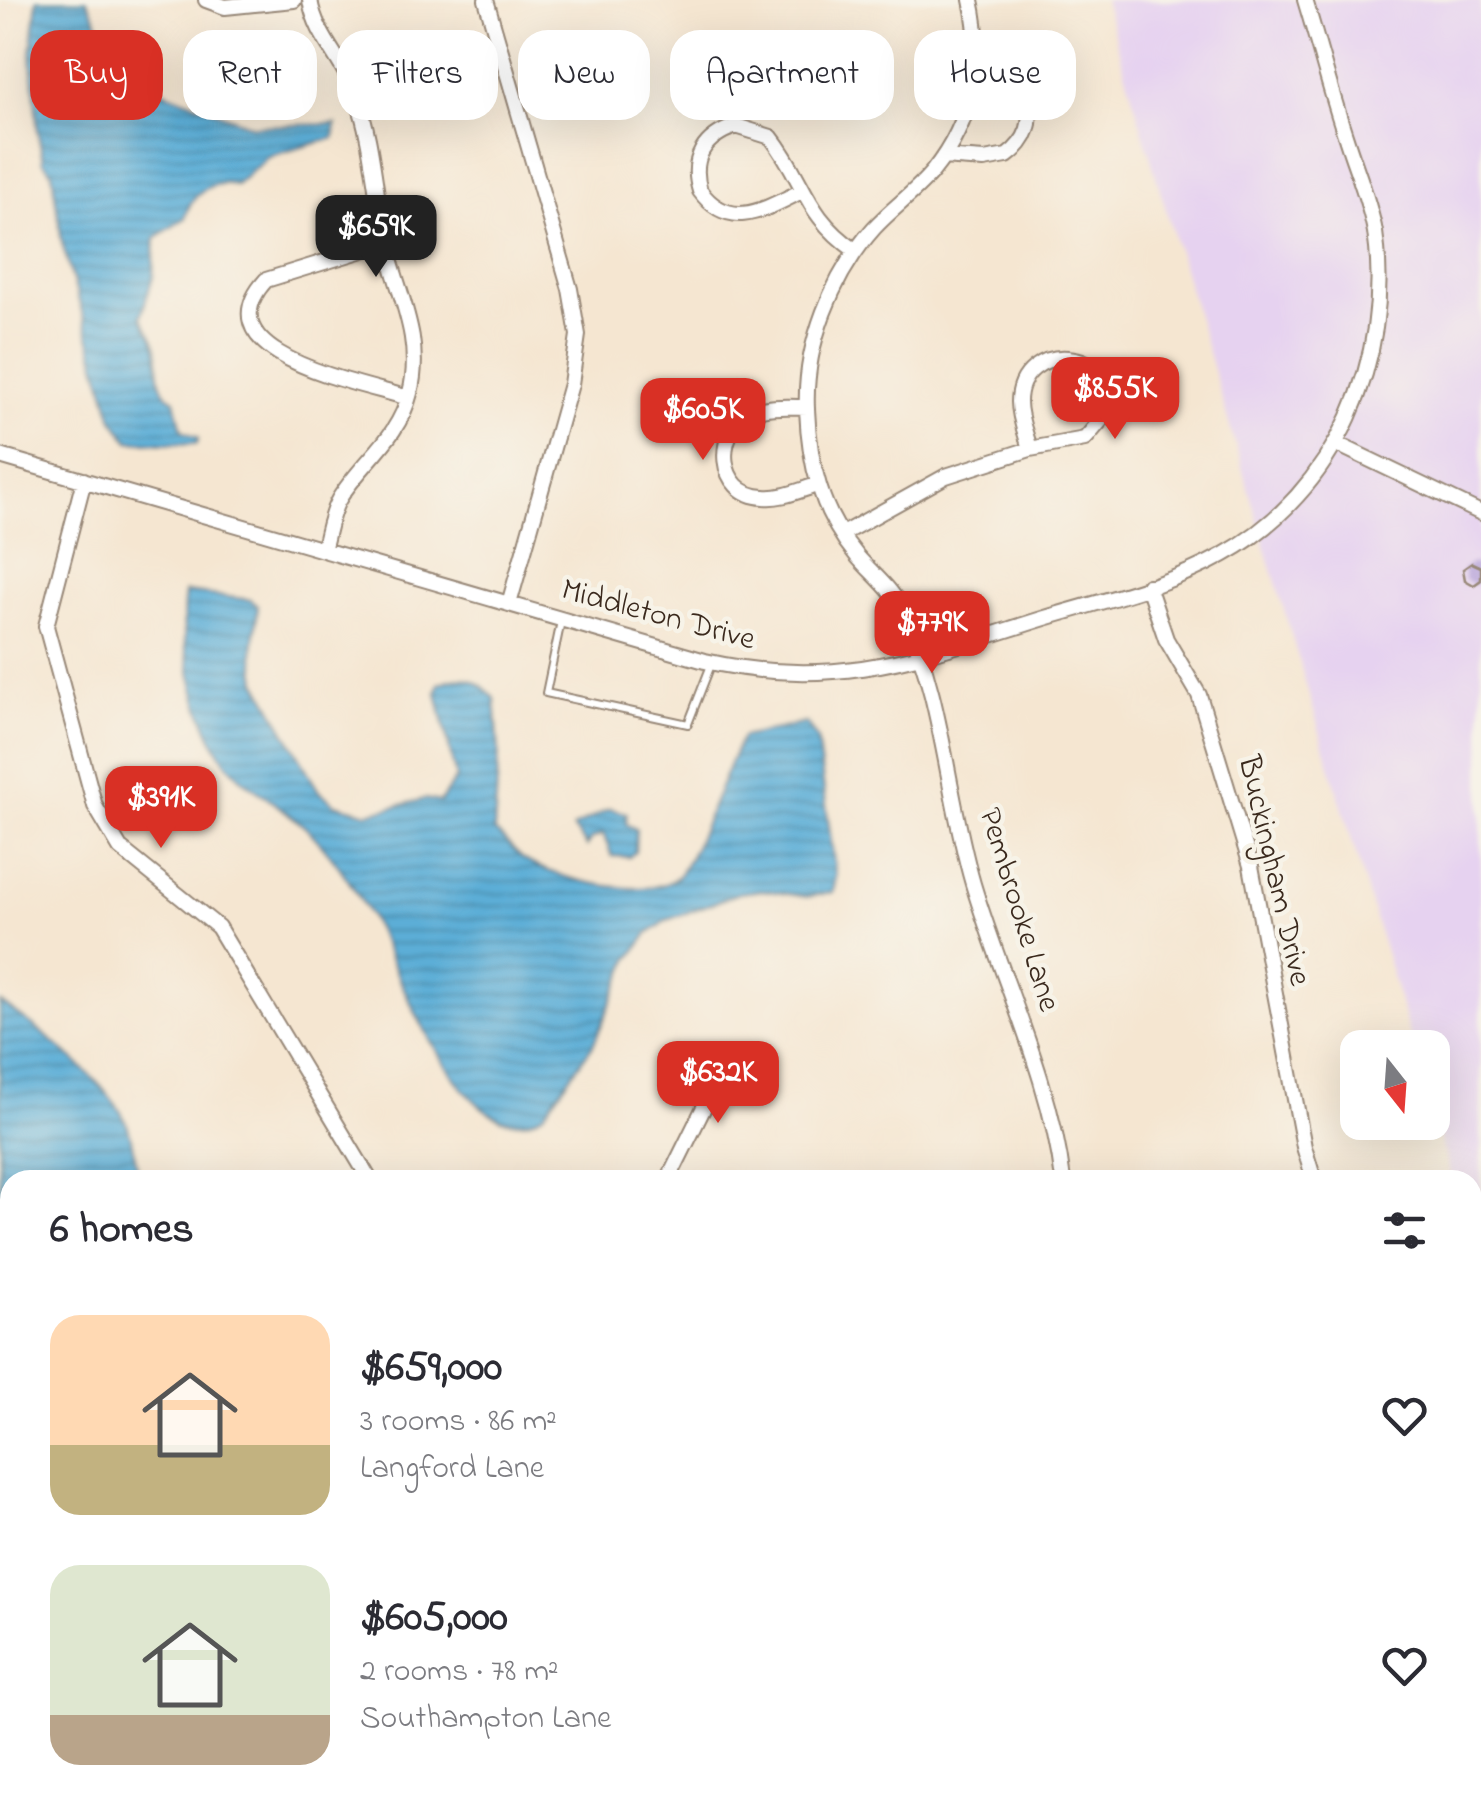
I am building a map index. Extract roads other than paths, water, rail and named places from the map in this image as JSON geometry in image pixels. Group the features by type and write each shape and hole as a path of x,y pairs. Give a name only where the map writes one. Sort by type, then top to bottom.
{"street":[{"path":"206,0 225,7 294,0"},
{"path":"310,0 318,28 356,94 374,161 386,243 413,336 408,398 392,437 336,505 323,550"},
{"path":"486,0 570,289 578,335 571,384 509,604"},
{"path":"971,0 973,30"},
{"name":"Middleton Drive","path":"0,456 712,663 761,672 819,675 876,669 1148,586 1205,564 1251,537 1299,494 1336,444 1372,347 1378,258 1368,203 1306,0"},
{"path":"807,407 750,413 729,432 724,457 734,483 754,496 781,496 817,485 807,407 813,348 838,280 856,251 943,157 964,120"},
{"path":"943,157 984,160 1006,156 1020,143 1028,120"},
{"path":"802,192 748,215 730,215 700,191 698,156 710,138 723,130 736,126 759,130 779,146 827,230 856,251"},
{"path":"386,243 266,280 254,299 252,327 261,342 280,356 408,398"},
{"path":"842,534 946,476 1030,449 1078,442 1102,424 1108,404 1106,382 1087,363 1052,358 1026,379 1019,400 1030,449"},
{"path":"1336,444 1481,512"},
{"path":"84,480 46,626 95,806 120,848 218,927 364,1170"},
{"name":"Pembrooke Lane","path":"817,485 842,534 902,608 944,751 974,886 1037,1060 1061,1170"},
{"name":"Buckingham Drive","path":"1148,586 1166,639 1199,695 1251,866 1311,1170"},
{"path":"673,1170 711,1093 751,1055"}],"lane":[{"path":"562,619 546,693 688,724 712,663"}],"water":[{"path":"37,0 87,0 101,30 34,30"},
{"path":"163,91 183,99 183,120 238,120 253,126 336,124 334,138 269,156 236,185 219,184 204,190 192,201 185,218 155,238 153,277 141,316 156,346 163,388 175,400 182,430 198,438 197,444 129,441 113,419 62,243 52,173 43,161 37,120 163,120"},
{"path":"185,592 251,600 258,606 253,650 257,681 318,790 335,804 368,813 425,799 440,802 456,778 437,693 439,684 463,678 483,687 495,699 499,751 494,831 522,858 576,880 645,888 677,877 742,737 806,723 817,739 836,877 833,892 807,897 763,890 739,893 667,920 647,935 629,960 593,1045 544,1113 516,1122 490,1113 465,1090 441,1059 371,918 331,856 303,825 239,776 221,755 191,676 184,633"},
{"path":"609,809 627,813 626,824 636,829 635,852 629,857 612,856 603,834 591,839 587,846 573,828"},
{"path":"0,1002 52,1041 107,1094 128,1127 138,1170 0,1170"}]}
